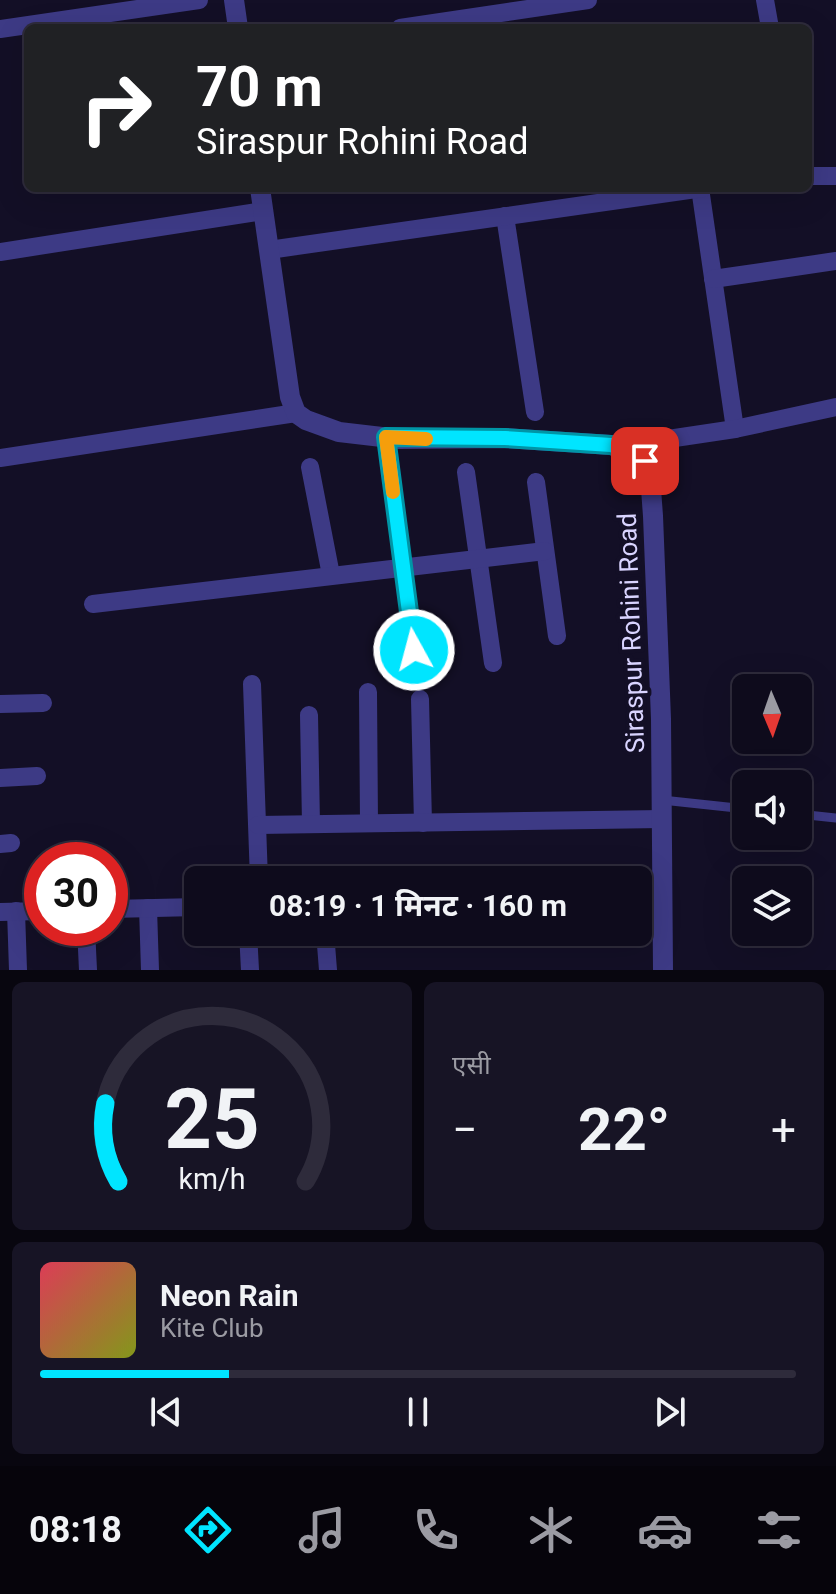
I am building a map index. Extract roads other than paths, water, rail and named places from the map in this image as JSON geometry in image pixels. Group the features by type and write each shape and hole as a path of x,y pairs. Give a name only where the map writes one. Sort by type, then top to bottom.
{"street":[{"path":"34,24 199,0"},
{"path":"234,0 237,24"},
{"path":"427,24 588,0"},
{"path":"765,0 769,24"},
{"path":"0,29 24,26"},
{"path":"812,176 836,176"},
{"path":"0,458 296,413 290,397 261,192"},
{"path":"269,250 674,192"},
{"path":"702,192 735,429"},
{"path":"0,252 263,211"},
{"path":"505,216 535,412"},
{"path":"713,279 836,261"},
{"path":"648,442 735,429 836,407"},
{"name":"Siraspur Rohini Road","path":"296,413 339,432 386,437 505,438 611,445 639,454 645,461 650,475 653,516 662,810 663,970"},
{"path":"386,437 414,650"},
{"path":"310,467 331,575"},
{"path":"466,472 493,663"},
{"path":"536,482 557,636"},
{"path":"93,604 545,551"},
{"path":"252,684 259,866"},
{"path":"368,692 369,823"},
{"path":"420,699 423,823"},
{"path":"0,704 43,703"},
{"path":"309,715 311,824"},
{"path":"0,778 37,776"},
{"path":"258,825 423,823 662,810"},
{"path":"128,909 184,907"},
{"path":"148,908 150,970"},
{"path":"8,912 18,970"},
{"path":"87,946 88,970"},
{"path":"249,946 250,970"},
{"path":"326,946 328,970"}],"lane":[{"path":"662,810 732,809"},
{"path":"812,815 836,818"}]}
